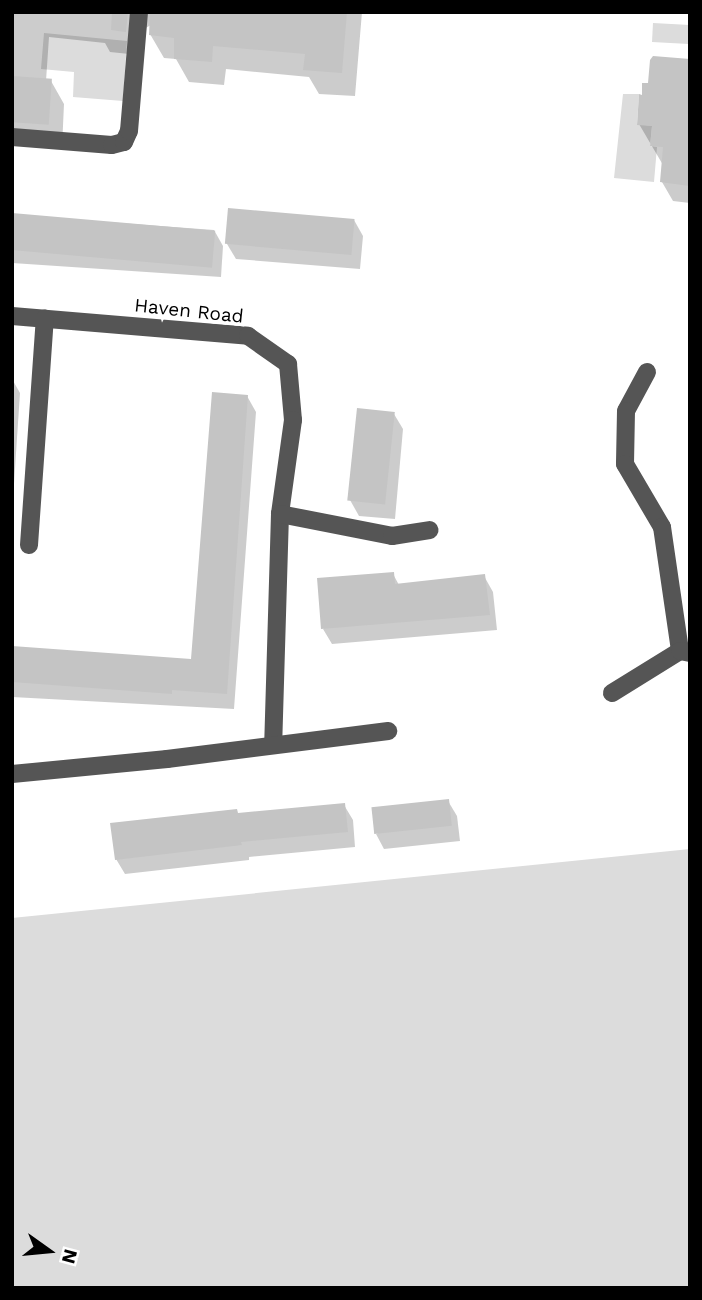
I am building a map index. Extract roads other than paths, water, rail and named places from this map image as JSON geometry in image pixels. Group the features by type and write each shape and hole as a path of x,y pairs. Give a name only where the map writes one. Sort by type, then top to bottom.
{"street":[{"path":"12,136 112,145 124,142 129,131 139,12"},
{"name":"Haven Road","path":"12,316 248,337 288,364 293,420 280,514 273,744"},
{"path":"29,545 46,319"},
{"path":"612,693 685,652 662,527 625,464 626,411 647,372"},
{"path":"280,514 392,536 430,530"},
{"path":"12,774 167,759 388,731"}]}
